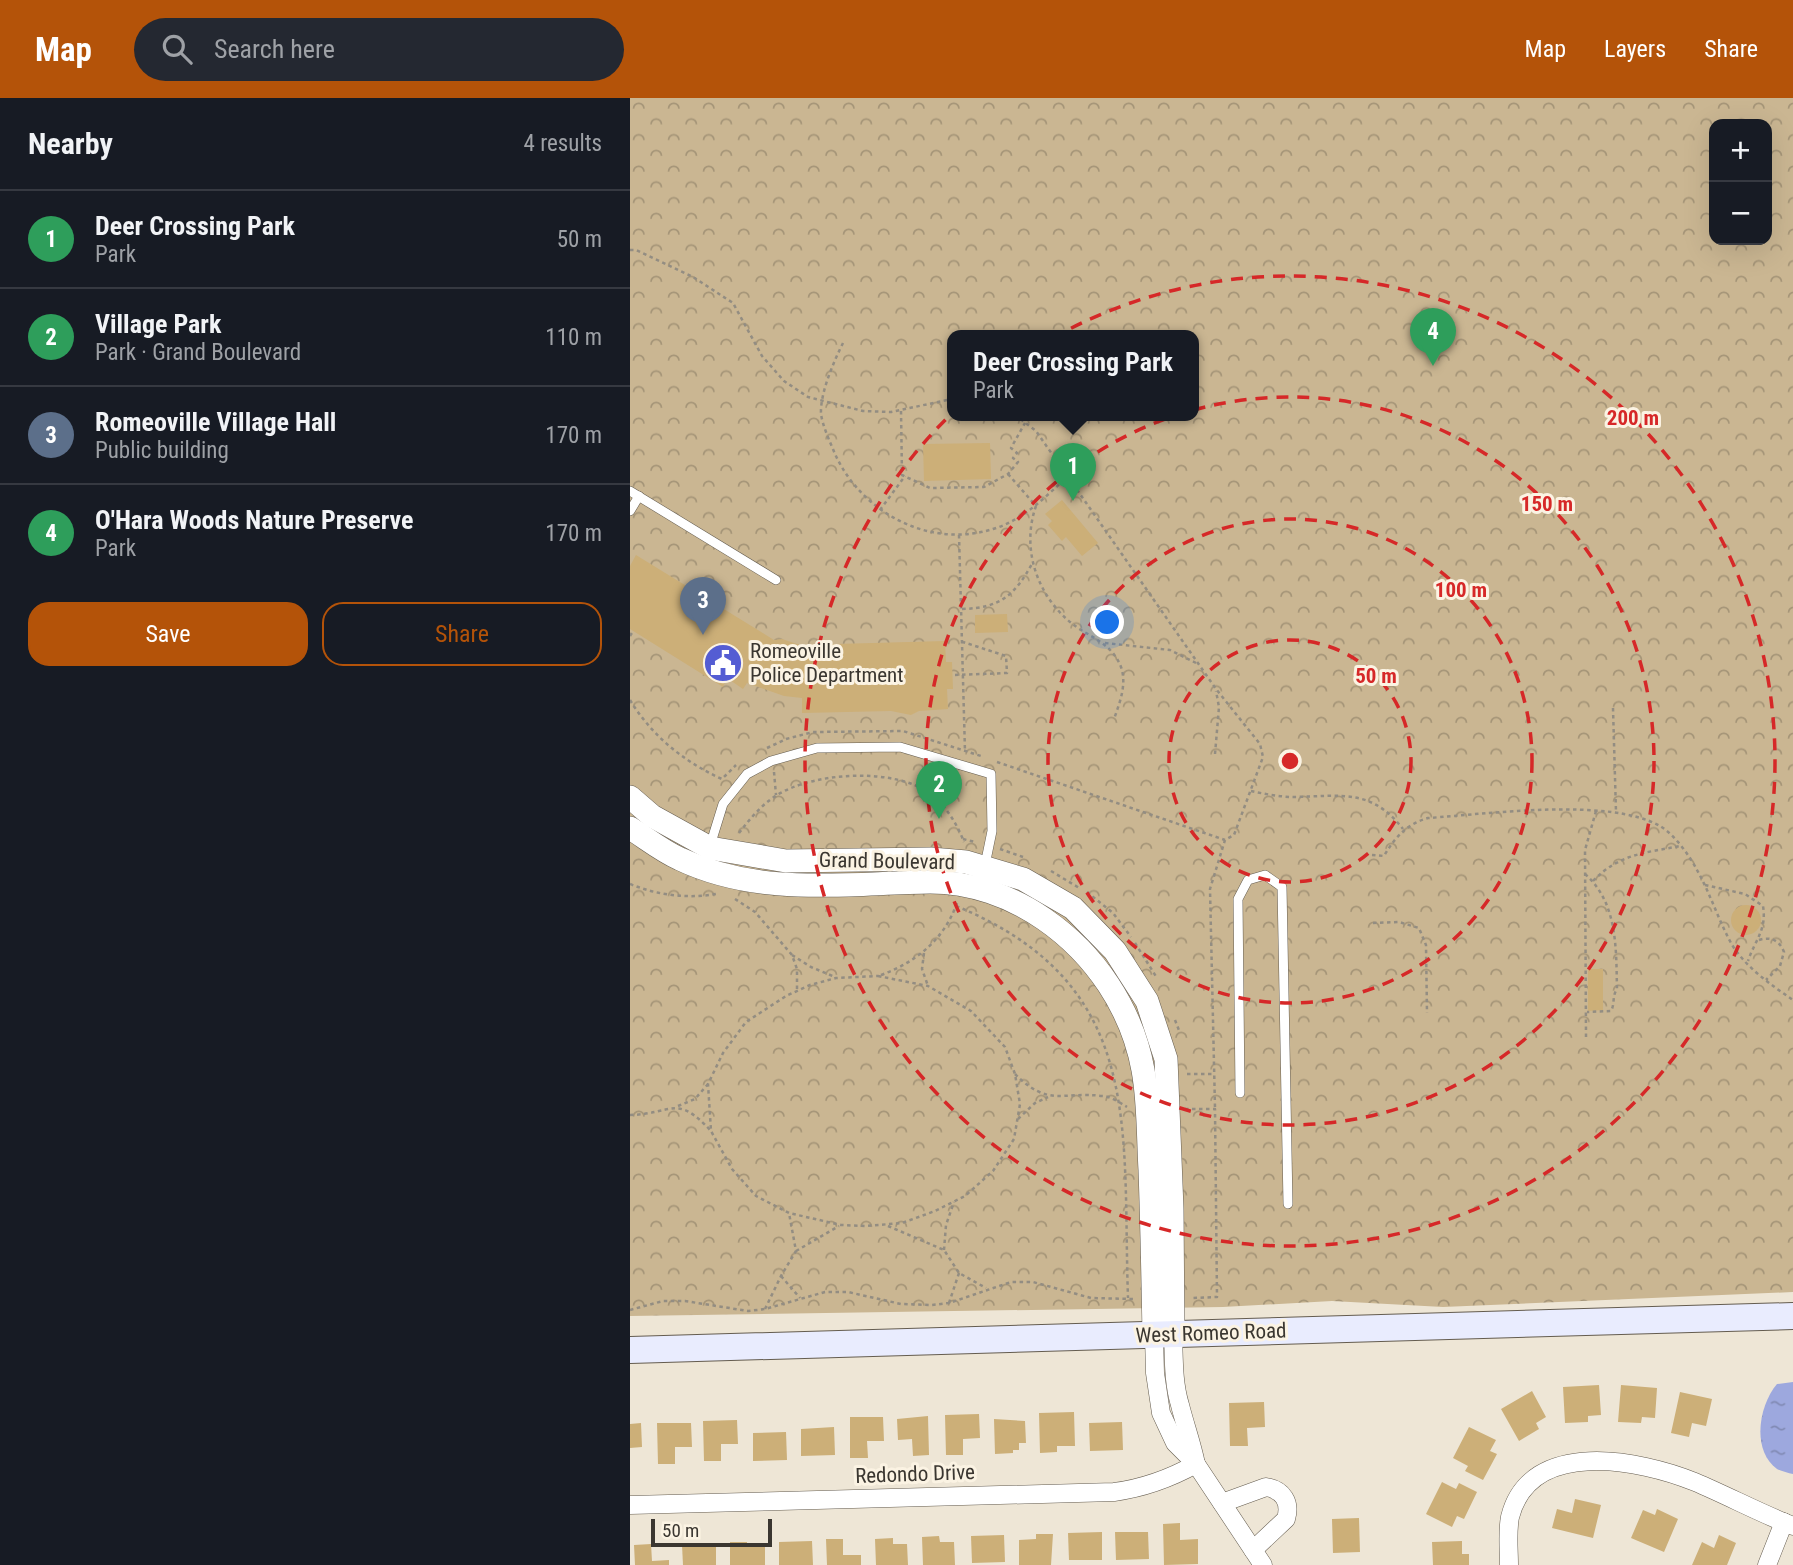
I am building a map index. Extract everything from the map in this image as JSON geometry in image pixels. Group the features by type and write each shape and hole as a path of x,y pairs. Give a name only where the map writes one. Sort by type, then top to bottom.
{"main road":[{"name":"West Romeo Road","path":"630,1350 1793,1316"}],"street":[{"name":"Grand Boulevard","path":"630,797 718,867 786,861 931,859 972,852 1073,908 1115,951 1147,1001 1167,1059 1158,1110 1164,1334"},
{"name":"Grand Boulevard","path":"630,828 679,859 718,867 758,883 808,886 934,882 965,893 992,892 1026,907 1062,932 1091,961 1114,993 1133,1033 1158,1110"},
{"path":"1164,1334 1155,1373 1161,1413 1175,1443 1196,1464 1258,1558 1286,1519 1288,1512 1285,1497 1273,1488 1266,1487 1222,1503"},
{"path":"1509,1565 1510,1517 1519,1497 1544,1472 1578,1461 1602,1461 1660,1470 1694,1481 1789,1524 1767,1565"},
{"name":"Redondo Drive","path":"630,1505 1114,1492 1161,1482 1196,1464"}],"lane":[{"path":"630,491 776,580"},
{"path":"630,511 639,496"},
{"path":"718,867 723,804 747,774 771,761 817,748 900,747 991,774 992,831 972,852 965,893"},
{"path":"1240,1093 1238,900 1248,880 1265,876 1282,887 1288,1204"}],"path":[{"path":"630,250 636,250 693,277 733,303 762,356 784,381 807,397 822,403 863,411 901,411 947,400"},
{"path":"843,343 834,361 822,403 824,426 840,464 867,500 894,519 927,532 959,535 976,533 1020,518 1067,477"},
{"path":"901,411 902,474 930,488 984,487 1008,474 1018,462 1013,458 1017,453 1011,448 1025,423"},
{"path":"630,1310 663,1301 685,1301 748,1311 765,1309 825,1292 848,1292 901,1304 948,1303 1011,1282 1033,1282 1091,1298 1217,1297 1210,889 1226,840 1234,835 1264,757 1260,744 1198,664 1036,431 1022,421"},
{"path":"1008,474 1036,506"},
{"path":"880,510 905,476"},
{"path":"1036,506 1031,520 1030,538 1033,562 1045,596 1060,615 1113,652 1122,668 1122,696 1114,719"},
{"path":"959,535 964,750 984,757"},
{"path":"961,609 989,605 1012,594 1033,562"},
{"path":"630,636 633,631"},
{"path":"955,675 1007,673 1006,656 961,641"},
{"path":"1101,642 1170,650 1198,664"},
{"path":"1215,754 1219,707 1216,689"},
{"path":"630,700 655,734 696,766 722,779 742,761"},
{"path":"1613,708 1616,812"},
{"path":"760,751 767,748"},
{"path":"993,761 1226,840"},
{"path":"630,884 659,894 703,896 734,841 759,808 776,796 812,782 838,778 886,777 929,793 941,804 972,852"},
{"path":"1251,791 1291,797 1345,795 1364,798 1393,816 1404,830"},
{"path":"1372,855 1384,856 1404,830 1415,822 1428,818 1555,810 1596,811 1616,812 1660,826 1671,834 1697,869 1732,944 1747,963 1793,1000"},
{"path":"1586,1037 1585,850 1596,811"},
{"path":"1593,881 1606,868 1622,858 1680,846"},
{"path":"718,867 792,955 836,978"},
{"path":"1585,874 1603,895 1611,914 1616,945 1617,989 1611,1011 1586,1012"},
{"path":"1704,886 1745,894 1763,906 1765,924 1747,963"},
{"path":"878,976 905,967 924,953 965,893 1050,963 1067,982 1087,1008 1103,1041 1112,1065 1120,1103 1128,1298"},
{"path":"1373,923 1399,922 1419,928 1426,946 1427,1013"},
{"path":"1757,941 1777,941 1784,953 1780,966 1766,980"},
{"path":"924,953 922,969 928,986"},
{"path":"792,955 797,970 797,990"},
{"path":"630,1115 678,1106 695,1099 708,1084 723,1053 746,1023 797,990 836,978 878,976 928,986 971,1012 1005,1047 1015,1074 1020,1104 1014,1139 993,1171 965,1196 902,1223 841,1225 789,1213 756,1196 732,1169 711,1131 696,1115 678,1106"},
{"path":"1015,1074 1029,1088 1049,1097"},
{"path":"708,1084 711,1131"},
{"path":"1018,1119 1035,1103 1049,1097 1104,1096 1134,1111 1214,1109"},
{"path":"944,1250 946,1225 954,1202"},
{"path":"789,1213 796,1251"},
{"path":"885,1224 944,1250 959,1273 988,1289"},
{"path":"765,1309 796,1251 841,1225"},
{"path":"948,1303 959,1273"},
{"path":"781,1276 800,1298"}],"green space":[{"path":"630,98 1793,98 1793,1292 1443,1307 1332,1301 1223,1307 630,1316"}],"water":[{"path":"1793,1382 1793,1474 1777,1469 1769,1461 1764,1451 1760,1427 1766,1403 1777,1384"}],"building":[{"path":"990,443 991,479 924,481 923,444"},
{"path":"1062,500 1098,543 1082,556 1066,537 1062,541 1048,525 1052,521 1045,514"},
{"path":"636,555 774,640 782,639 800,645 945,641 946,662 952,662 953,689 947,689 948,709 919,711 911,715 891,711 802,713 802,698 784,696 747,683 743,689 727,678 723,687 630,629 630,566"},
{"path":"1007,614 1008,632 975,633 975,615"},
{"path":"1746,905 1757,909 1761,920 1757,931 1746,935 1735,931 1731,920 1735,909"},
{"path":"1588,969 1603,969 1603,1010 1588,1011"},
{"path":"1599,1385 1601,1415 1588,1416 1588,1422 1565,1423 1563,1387"},
{"path":"1621,1385 1657,1388 1655,1418 1642,1417 1641,1423 1618,1422"},
{"path":"1532,1391 1546,1417 1536,1423 1539,1429 1519,1441 1501,1409"},
{"path":"1680,1392 1712,1399 1706,1426 1692,1423 1689,1437 1671,1433"},
{"path":"1264,1402 1265,1427 1247,1428 1248,1446 1230,1446 1229,1403"},
{"path":"1074,1412 1075,1446 1057,1446 1057,1452 1040,1453 1039,1413"},
{"path":"979,1414 980,1438 963,1439 963,1455 946,1455 945,1415"},
{"path":"928,1416 929,1455 913,1456 912,1439 898,1440 897,1419"},
{"path":"850,1417 883,1417 884,1441 867,1441 868,1458 850,1458"},
{"path":"994,1419 1025,1421 1026,1443 1019,1443 1019,1450 1013,1450 1013,1453 995,1454"},
{"path":"737,1420 738,1444 721,1444 721,1461 704,1461 703,1421"},
{"path":"1122,1422 1123,1450 1090,1451 1089,1423"},
{"path":"641,1423 642,1447 630,1448 630,1424"},
{"path":"657,1423 691,1423 692,1447 675,1447 675,1464 658,1464"},
{"path":"834,1427 835,1455 801,1456 801,1429"},
{"path":"1469,1427 1496,1440 1490,1451 1497,1454 1483,1480 1465,1471 1468,1466 1453,1458"},
{"path":"786,1432 787,1460 753,1461 753,1433"},
{"path":"1442,1482 1456,1489 1459,1483 1477,1492 1464,1519 1457,1516 1452,1527 1426,1514"},
{"path":"1575,1499 1601,1505 1593,1538 1552,1528 1557,1509 1572,1513"},
{"path":"1657,1509 1678,1519 1664,1552 1631,1538 1643,1510 1655,1515"},
{"path":"1359,1518 1360,1552 1333,1553 1332,1519"},
{"path":"1180,1523 1180,1540 1198,1539 1198,1564 1164,1565 1163,1524"},
{"path":"1102,1532 1102,1560 1069,1560 1068,1533"},
{"path":"1115,1532 1148,1532 1149,1559 1116,1560"},
{"path":"1036,1534 1053,1534 1051,1565 1019,1565 1019,1540 1036,1539"},
{"path":"1004,1535 1005,1562 972,1563 971,1536"},
{"path":"1719,1535 1736,1543 1727,1565 1692,1565 1702,1542 1714,1548"},
{"path":"939,1536 940,1542 954,1542 955,1565 923,1565 922,1537"},
{"path":"893,1538 893,1544 907,1544 908,1565 876,1565 875,1539"},
{"path":"826,1539 843,1539 843,1555 861,1555 861,1565 827,1565"},
{"path":"812,1541 813,1565 779,1565 779,1542"},
{"path":"1462,1541 1462,1554 1469,1554 1469,1565 1433,1565 1432,1542"},
{"path":"730,1542 747,1542 747,1547 753,1547 752,1543 765,1543 765,1565 730,1565"},
{"path":"651,1544 652,1561 669,1560 669,1565 635,1565 634,1545"},
{"path":"682,1545 716,1545 716,1565 683,1565"}],"place":[{"name":"O'Hara Woods Nature Preserve","path":"1433,366"},
{"name":"Deer Crossing Park","path":"1073,501"},
{"name":"Romeoville Village Hall","path":"703,635"},
{"name":"Romeoville Police Department","path":"723,663"},
{"name":"Village Park","path":"939,819"}]}
